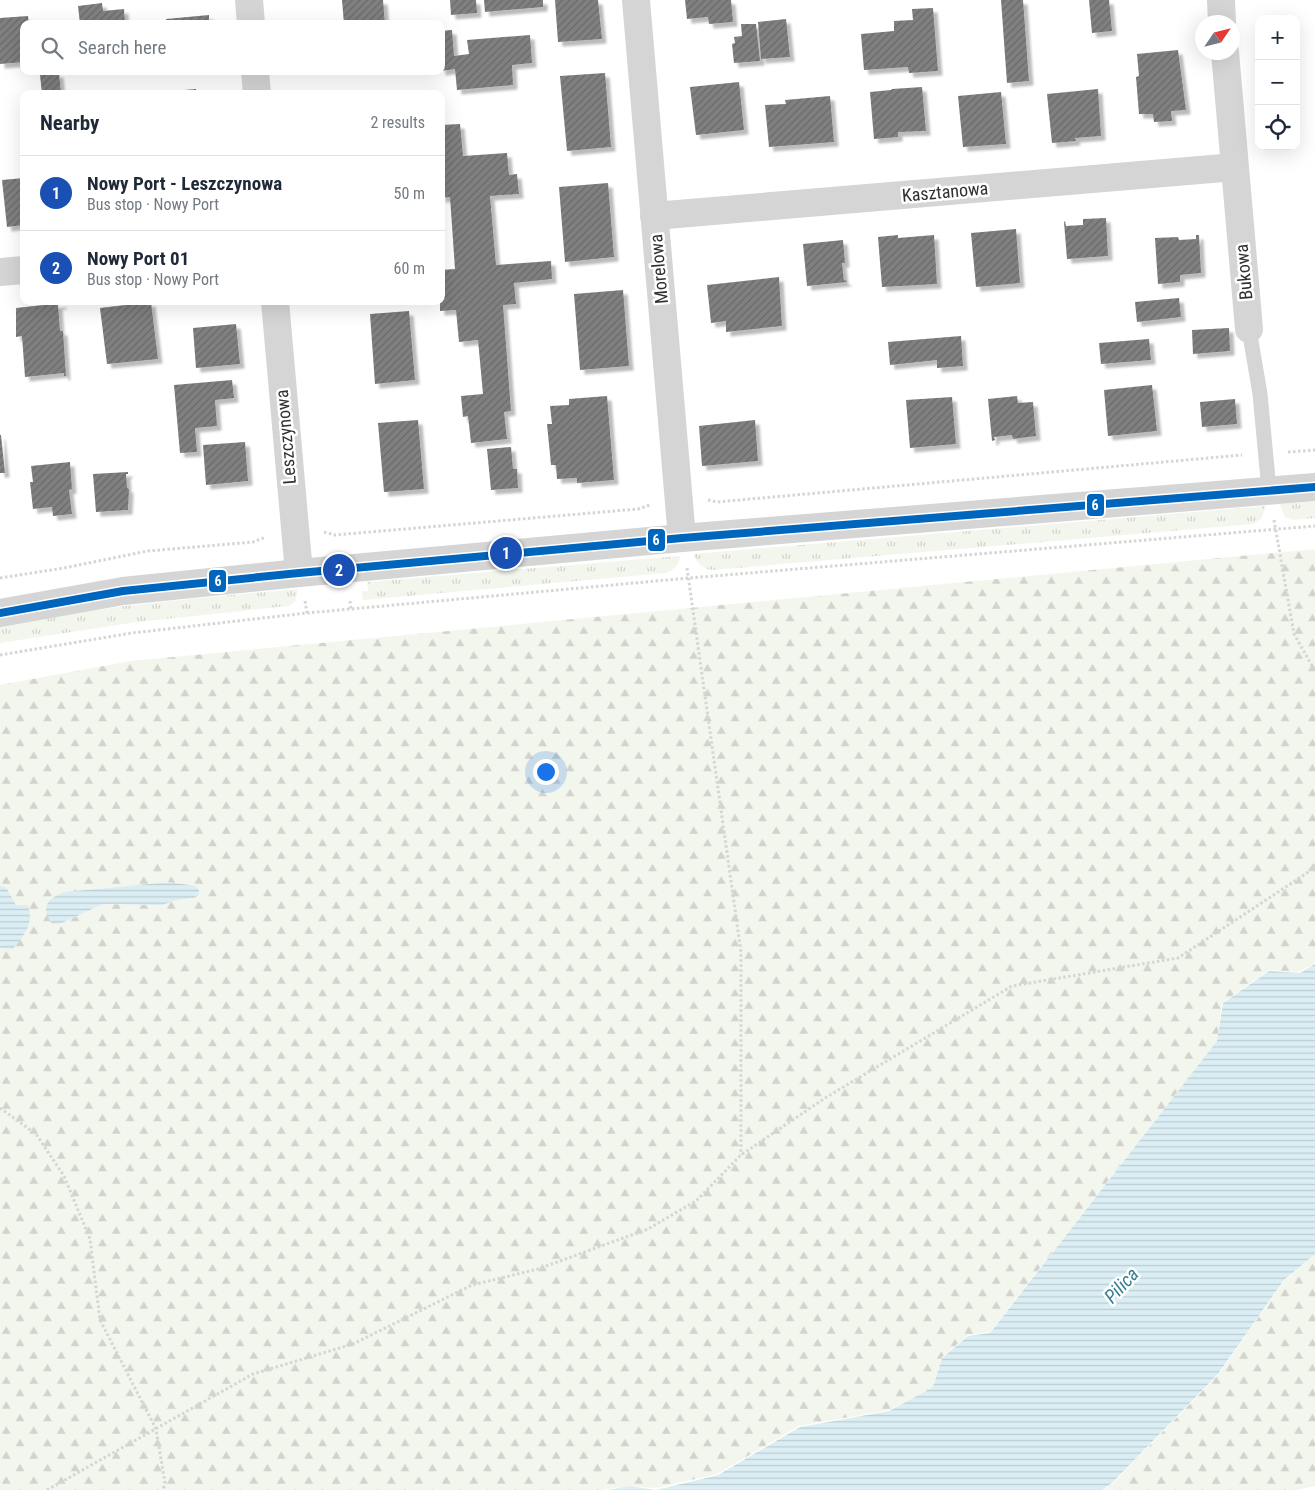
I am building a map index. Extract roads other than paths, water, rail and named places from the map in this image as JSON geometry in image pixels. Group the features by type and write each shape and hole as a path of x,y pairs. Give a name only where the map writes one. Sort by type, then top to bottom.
{"street":[{"path":"249,0 251,20"},
{"name":"Morelowa","path":"636,0 682,538"},
{"path":"1220,0 1221,15"},
{"name":"Bukowa","path":"1226,60 1249,329"},
{"path":"255,75 257,90"},
{"name":"Kasztanowa","path":"654,216 1235,167"},
{"path":"0,272 20,270"},
{"name":"Leszczynowa","path":"275,305 299,573"},
{"path":"0,614 123,591 299,573 682,538 1315,487"}],"lane":[{"name":"Bukowa","path":"1249,329 1260,394 1269,490"}],"water":[{"path":"170,882 195,886 199,890 199,895 194,898 177,900 162,905 103,904 62,923 52,924 46,913 47,904 64,892"},
{"path":"0,886 6,887 16,905 28,905 30,912 27,929 13,949 0,948"},
{"name":"Pilica","path":"1315,964 1315,1254 1284,1280 1218,1374 1112,1483 1102,1490 656,1490 718,1475 800,1427 889,1411 933,1387 942,1358 968,1336 990,1333 1217,1041 1223,1003 1269,971 1300,973"},
{"path":"629,1486 656,1490 608,1490"}],"place":[{"name":"Nowy Port - Leszczynowa","path":"506,553"},
{"name":"Nowy Port 01","path":"339,570"}]}
